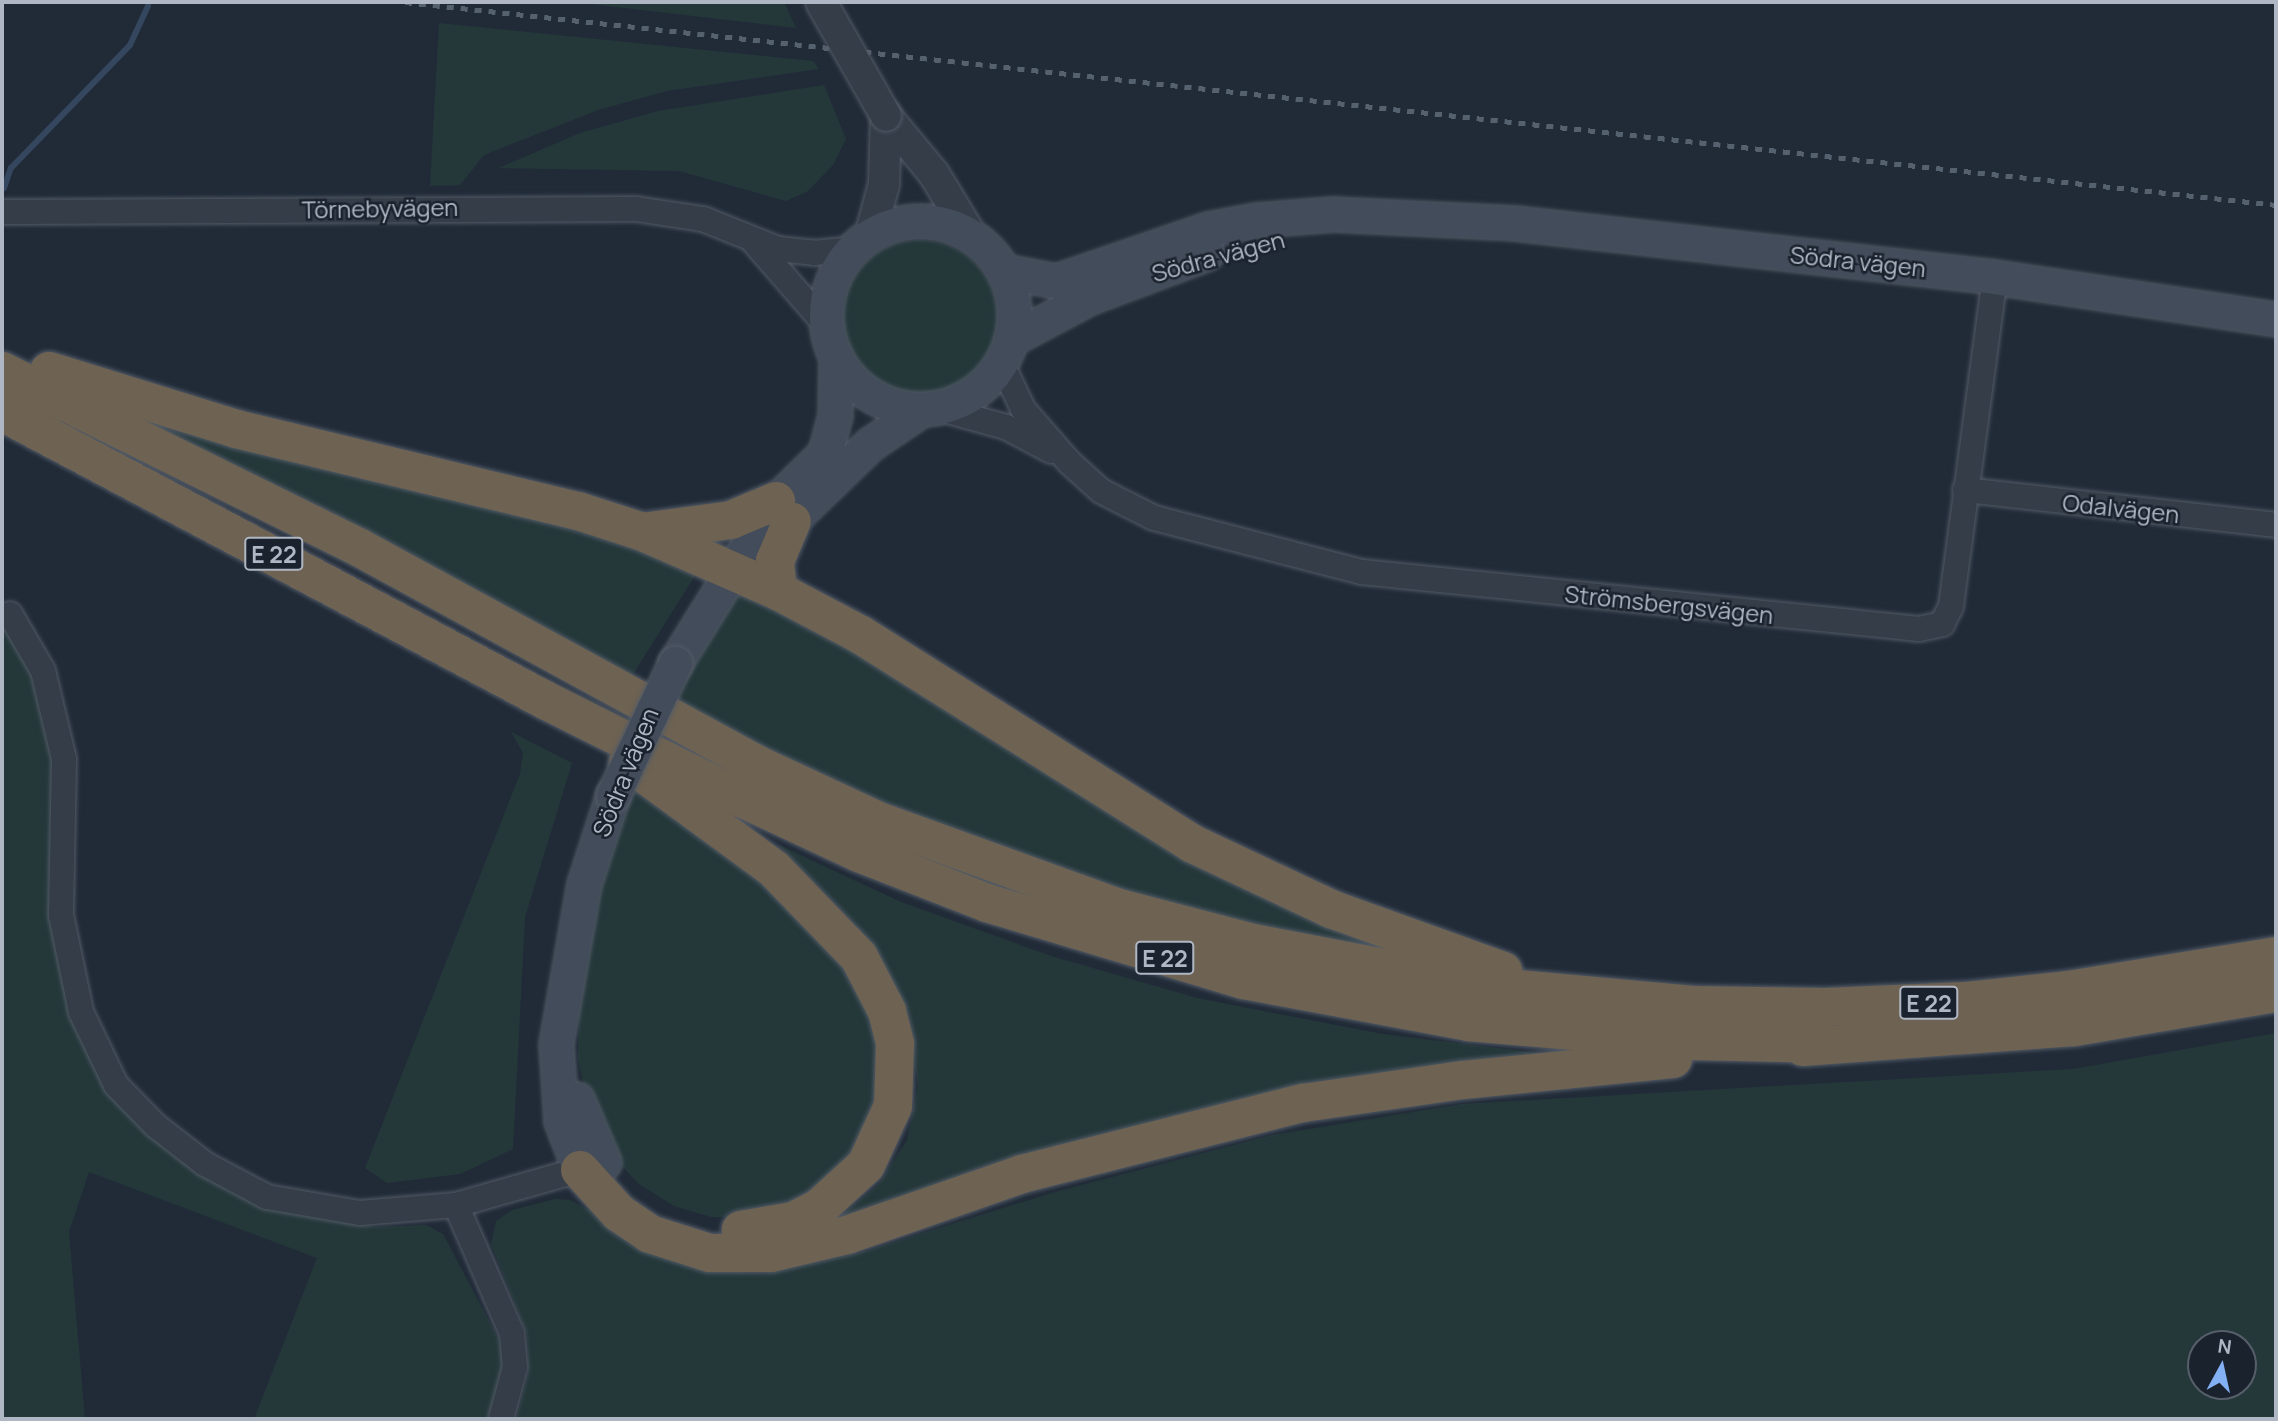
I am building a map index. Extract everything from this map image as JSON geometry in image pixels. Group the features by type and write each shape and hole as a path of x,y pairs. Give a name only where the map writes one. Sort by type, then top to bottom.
{"highway":[{"path":"2,356 236,429 552,504 643,532 778,591 932,676 1193,844 1331,909 1578,996"},
{"name":"E 22","path":"2,371 360,548 756,764 889,825 1119,908 1252,943 1366,967 1578,996 1693,1005 1825,1007 1967,1001 2187,974 2276,956"},
{"name":"E 22","path":"2,412 545,700 859,853 987,902 1231,976 1496,1025 1690,1041 1829,1044 2074,1027 2276,993"},
{"path":"643,532 784,511 775,561 778,591"},
{"path":"545,700 783,878 859,957 887,1011 895,1044 893,1106 866,1165 819,1208 793,1222 760,1230 692,1225 662,1214 592,1166"},
{"path":"592,1166 620,1213 650,1234 710,1253 771,1253 847,1235 1022,1174 1303,1103 1463,1080 1829,1044"}],"main road":[{"name":"Södra vägen","path":"1003,271 1044,281 1070,279 1154,246 1256,219 1333,214 1515,223 1995,277 2276,319"},
{"name":"Södra vägen","path":"1006,350 1090,297 1220,250 1300,234 1438,218"},
{"path":"934,223 972,237 1003,271 1013,304 1006,350 974,392 930,409 887,404 867,393 831,342 831,284 873,236 934,223"},
{"name":"Södra vägen","path":"592,1166 561,1122 555,1084 565,992 584,884 612,795 675,663 734,571 784,511 825,453 835,415 831,342"},
{"name":"Södra vägen","path":"784,511 870,444 930,409"}],"street":[{"path":"821,2 886,116 941,185 972,237"},
{"path":"873,236 903,184 886,116"},
{"name":"Törnebyvägen","path":"2,212 636,209 703,219 752,241 799,252 873,236"},
{"name":"Törnebyvägen","path":"752,241 831,342"},
{"name":"Strömsbergsvägen","path":"1006,350 1023,409 1069,462 1101,491 1154,518 1362,572 1919,629 1942,624 1951,606 1995,277"},
{"name":"Strömsbergsvägen","path":"930,409 1006,427 1069,462"},
{"name":"Odalvägen","path":"1965,490 2276,525"},
{"path":"10,614 43,671 64,759 61,915 81,1012 116,1085 156,1126 205,1164 267,1197 360,1213 456,1205 592,1166"},
{"path":"456,1205 512,1334 515,1367 501,1419"}],"green space":[{"path":"573,2 784,2 796,28"},
{"path":"439,23 813,61 819,69 667,91 598,110 484,155 460,185 430,186"},
{"path":"824,85 846,139 833,165 808,191 786,201 679,171 499,168 580,133 658,111"},
{"path":"920,240 949,246 974,263 991,288 997,317 991,346 974,371 949,388 920,394 891,388 866,371 849,346 843,317 849,288 866,263 891,246"},
{"path":"98,400 616,534 696,574 630,679"},
{"path":"754,593 1403,952 1402,960 1170,905 1059,871 847,788 668,700 726,606 739,595"},
{"path":"2,624 35,673 57,759 52,915 69,1016 108,1088 264,1208 375,1227 426,1225 443,1234 502,1345 505,1371 487,1419 254,1419 317,1258 89,1172 69,1232 85,1419 2,1419"},
{"path":"511,732 572,763 525,917 513,1149 460,1174 387,1183 365,1168 520,774 523,753"},
{"path":"630,788 714,842 767,885 845,966 868,1004 882,1052 876,1119 830,1184 755,1218 711,1217 674,1206 639,1184 612,1156 589,1109 578,1059 579,993 592,909"},
{"path":"777,844 901,902 1051,956 1197,998 1383,1034 1555,1055 826,1228 878,1185 907,1140 918,1086 911,1040 891,979 857,926"},
{"path":"2276,1033 2276,1419 516,1419 528,1374 527,1334 491,1244 496,1221 512,1210 555,1199 570,1200 593,1212 630,1245 693,1268 763,1274 866,1251 1051,1193 1272,1135 1462,1104 2073,1069"}],"waterway":[{"path":"4,188 11,168 130,45 148,6"}],"railway":[{"path":"405,2 2276,205"}]}
